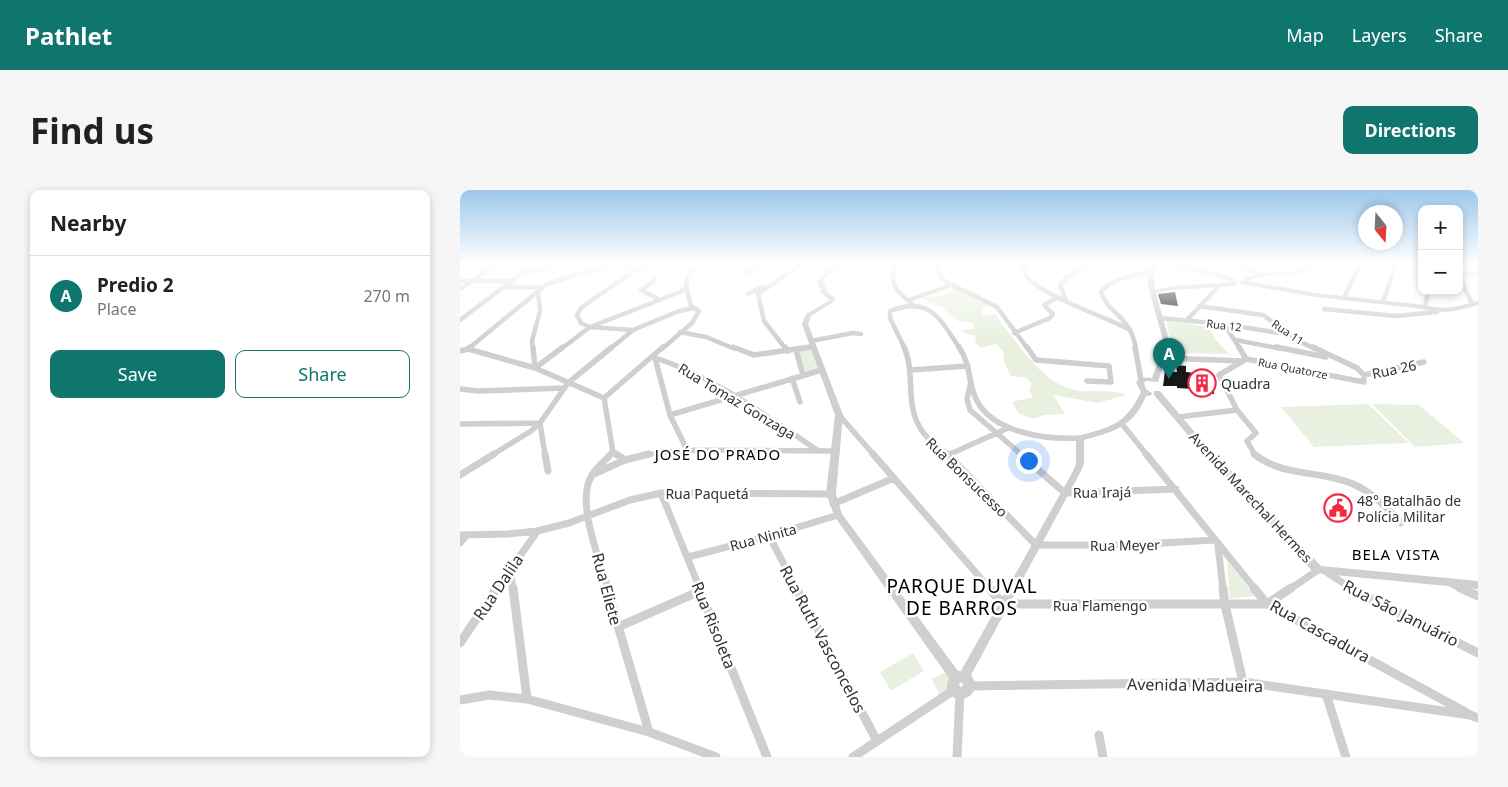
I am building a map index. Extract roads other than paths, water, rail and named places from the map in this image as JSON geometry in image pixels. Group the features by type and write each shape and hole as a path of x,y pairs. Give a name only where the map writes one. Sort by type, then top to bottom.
{"street":[{"path":"460,320 498,290"},
{"path":"607,290 578,311 577,315 581,323 590,327 633,330"},
{"path":"642,290 660,300"},
{"path":"535,368 590,327 680,290"},
{"path":"604,398 692,323 699,311 691,306 688,290"},
{"path":"748,294 756,290"},
{"path":"763,290 758,294 760,311 764,321 788,351"},
{"path":"823,290 833,299 828,304 808,315 805,319 812,344 839,415 1003,604"},
{"path":"899,290 915,307 925,308 934,312 966,359 978,403 1008,428 1056,439 1080,438 1110,430 1122,424 1137,410 1144,392 1139,377 1132,332 1122,318 1107,304 1101,292 1102,290"},
{"path":"909,300 936,290"},
{"path":"963,290 994,305 1036,360 1109,366 1111,382 1087,381"},
{"path":"1045,290 1112,319 1132,332"},
{"path":"1062,290 1066,300"},
{"path":"1144,392 1149,394 1157,393 1158,386 1155,380 1166,349 1166,340 1152,290"},
{"path":"1186,321 1212,290"},
{"path":"1303,290 1344,298 1425,307 1437,312"},
{"path":"1344,298 1348,290"},
{"path":"1383,302 1387,290"},
{"path":"1324,309 1396,316 1462,309 1475,304 1467,290"},
{"path":"535,368 532,341 540,311 538,292"},
{"path":"460,352 468,349 538,292"},
{"path":"1425,307 1427,295"},
{"path":"1014,333 1050,318 1053,314 1044,305 1058,297"},
{"name":"Rua 11","path":"1199,306 1263,315 1288,334 1335,359 1357,368 1364,375"},
{"name":"Rua Bonsucesso","path":"915,307 896,308 890,311 889,316 907,351 917,423 924,434 948,455 1036,545"},
{"path":"460,475 517,441 540,423 566,385 633,330 679,311 694,308"},
{"name":"Rua 12","path":"1160,318 1224,324 1288,334"},
{"path":"1224,324 1236,340 1244,360 1219,375 1237,410 1256,433 1248,441 1249,450 1263,462 1289,470 1335,477 1352,483 1370,493 1386,506 1401,523"},
{"path":"680,332 706,337 744,353 754,355 796,350 853,333 861,334"},
{"path":"1236,340 1335,359"},
{"path":"468,349 535,368 566,385 604,398"},
{"path":"796,350 803,375"},
{"path":"654,357 670,415 687,450"},
{"name":"Rua Tomaz Gonzaga","path":"654,357 676,364 732,395 818,450"},
{"name":"Rua Quatorze","path":"1162,358 1244,360 1364,382"},
{"name":"Rua 26","path":"1364,375 1424,362"},
{"path":"911,370 968,366"},
{"path":"670,415 732,395 822,370"},
{"path":"1364,375 1364,382"},
{"path":"792,378 800,402"},
{"path":"1141,380 1155,380"},
{"name":"Rua Irajá","path":"971,381 966,396 970,410 1065,493 1176,489"},
{"path":"460,389 479,391 566,385"},
{"name":"Avenida Marechal Hermes","path":"1157,393 1321,571 1478,585"},
{"path":"604,398 613,452 625,460"},
{"path":"1178,417 1237,410"},
{"path":"839,415 831,494 833,504 838,515 961,685"},
{"path":"460,424 540,423"},
{"path":"540,423 548,471"},
{"name":"Rua Cascadura","path":"1122,424 1267,604 1426,688 1474,716"},
{"path":"948,455 1008,428"},
{"path":"957,757 961,685 1080,464 1080,438"},
{"path":"591,476 625,460 652,453 687,450 835,451"},
{"path":"591,476 613,452"},
{"name":"Rua Eliete","path":"591,476 586,490 588,516 649,732"},
{"path":"833,504 894,478"},
{"name":"Rua Risoleta","path":"662,493 767,757"},
{"name":"Rua Paquetá","path":"464,535 536,532 588,516 648,494 831,494"},
{"name":"Rua Ninita","path":"688,557 769,536 838,515"},
{"name":"Rua Dalila","path":"460,643 536,532"},
{"path":"460,543 464,535"},
{"name":"Rua Ruth Vasconcelos","path":"769,536 877,742"},
{"path":"1217,543 1226,605 1242,682"},
{"name":"Rua Meyer","path":"1036,545 1110,546 1217,543"},
{"path":"510,568 527,699"},
{"path":"1267,604 1321,571"},
{"name":"Rua São Januário","path":"1321,571 1346,586 1478,652"},
{"path":"1449,583 1478,596"},
{"path":"618,627 700,591"},
{"name":"Rua Flamengo","path":"1003,604 1267,604"},
{"name":"Avenida Madueira","path":"961,685 1242,682 1474,716"},
{"path":"853,757 961,685"},
{"path":"1326,694 1346,757"},
{"path":"460,700 489,695 527,699 649,732 716,757"},
{"path":"1099,735 1103,757"}],"place":[{"name":"Predio 2","path":"1169,379"},
{"name":"Quadra","path":"1202,383"},
{"name":"48° Batalhão de Polícia Militar","path":"1338,508"}],"district":[{"name":"JOSÉ DO PRADO","path":"718,454"},
{"name":"BELA VISTA","path":"1396,554"},
{"name":"PARQUE DUVAL DE BARROS","path":"962,597"}]}
